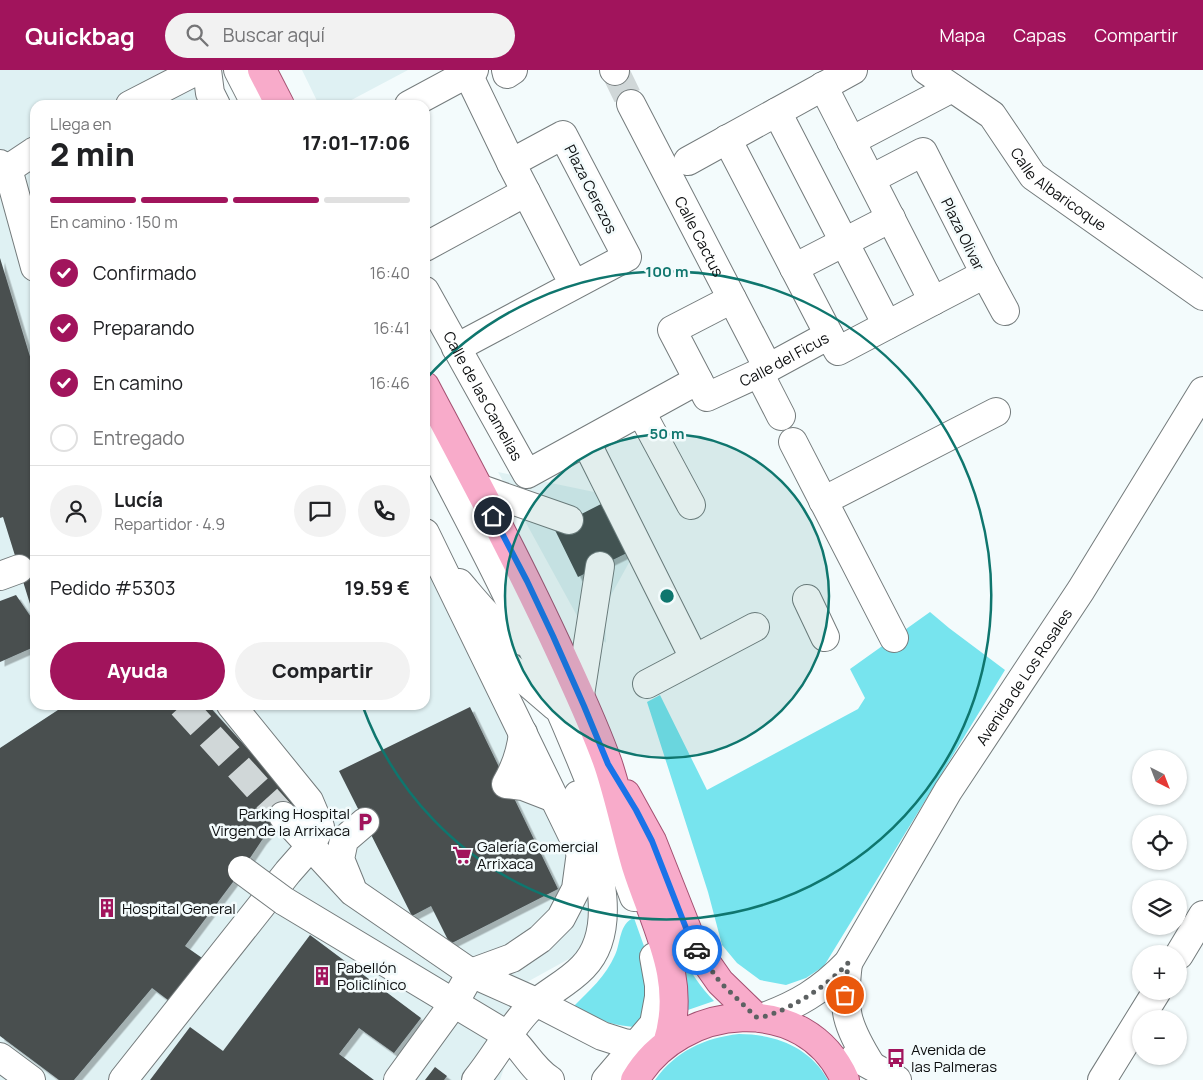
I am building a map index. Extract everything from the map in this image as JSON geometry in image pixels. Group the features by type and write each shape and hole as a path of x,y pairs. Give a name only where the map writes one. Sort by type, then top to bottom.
{"main road":[{"path":"262,70 277,100"},
{"path":"430,396 527,581 537,630 567,667 569,714 604,754 648,833 692,942 720,982 759,1017"},
{"path":"604,754 636,866 670,960 675,1001 668,1041"},
{"path":"623,1069 647,1063 668,1041 700,1026 732,1018 759,1017 787,1024 804,1033 819,1044 839,1069"}],"street":[{"path":"238,70 253,100"},
{"path":"506,70 507,74 513,70"},
{"path":"688,161 853,70"},
{"name":"Calle Albaricoque","path":"926,70 992,115 1033,176 1203,296"},
{"path":"418,100 471,72 511,163 574,285 456,348"},
{"path":"146,100 204,82"},
{"path":"823,86 933,301"},
{"path":"851,141 952,88"},
{"name":"Calle Cactus","path":"631,104 732,299 781,416"},
{"path":"776,112 887,325"},
{"name":"Plaza Cerezos","path":"511,163 563,135 622,248 626,257 574,285"},
{"path":"727,139 829,335"},
{"name":"Plaza Olivar","path":"871,179 923,152 985,274 933,301"},
{"path":"30,154 4,167 30,251"},
{"path":"430,244 526,192"},
{"path":"794,268 891,218"},
{"path":"985,274 1005,311"},
{"path":"702,389 672,330 732,299"},
{"name":"Calle de las Camelias","path":"430,300 527,474"},
{"name":"Calle del Ficus","path":"527,474 641,412 702,389 763,370 829,335 838,351 933,301"},
{"name":"Avenida de Los Rosales","path":"759,1017 810,996 828,983 848,963 948,791 1081,590 1203,391"},
{"path":"641,412 690,505"},
{"path":"824,501 996,412"},
{"path":"586,442 694,658"},
{"path":"793,442 894,638"},
{"path":"430,444 511,601 537,630 569,714 644,926 658,975 660,997 657,1015 650,1030 623,1069"},
{"path":"478,488 569,520"},
{"path":"430,544 505,632 521,641 537,630"},
{"path":"430,544 603,899"},
{"path":"476,1080 507,1035 536,1002 583,967 595,951 602,928 603,899 598,869 570,766 569,714 600,566"},
{"path":"807,600 825,637"},
{"path":"647,684 754,626"},
{"path":"476,638 569,714"},
{"path":"123,1080 288,872 310,847 320,827 309,802 235,710"},
{"path":"523,733 516,767 506,784 522,786 554,798"},
{"path":"283,816 353,892 471,973 536,1002 602,1036 624,1043 623,1069"},
{"path":"353,892 340,859 344,840 365,822"},
{"path":"398,1080 454,1003 471,973 512,958 540,939 561,918 576,890 581,852"},
{"path":"242,870 284,901 507,1035 522,1050 541,1075"},
{"path":"1185,945 1203,915"},
{"name":"Avenida de Los Rosales","path":"848,963 845,1006 848,1023 865,1072"},
{"path":"1102,1080 1151,1000"},
{"path":"804,1033 865,1072"},
{"path":"623,1069 668,1041"},
{"path":"0,1057 31,1080"},
{"path":"839,1069 865,1072 897,1080"}],"shaded area":[{"path":"0,70 211,70 226,100 30,100 30,710 430,710 430,519 602,871 586,936 576,955 529,981 491,1033 507,1059 500,1080 0,1080"},
{"path":"302,70 408,70 351,100 317,100"},
{"path":"498,472 604,494 636,550 605,606 606,643 581,623"},
{"path":"930,612 1005,670 824,966 806,978 786,985 760,980 737,963 722,945 708,892 647,702 660,695 707,790 858,709 865,698 850,669"},
{"path":"665,910 684,959 696,980 714,1001 685,1011"},
{"path":"634,918 645,949 648,1011 634,1027 617,1025 573,1007 607,970 617,950 623,929"},
{"path":"739,1034 766,1037 790,1045 812,1059 828,1080 655,1080 672,1061 692,1048 714,1039"}],"building":[{"path":"0,258 30,357 30,604 3,517 0,518"},
{"path":"605,502 631,551 578,577 554,528"},
{"path":"16,595 30,616 30,649 0,662 0,601"},
{"name":"Galería Comercial Arrixaca","path":"470,707 558,889 450,944 431,906 412,916 339,771"},
{"name":"Hospital General","path":"58,710 213,710 296,802 262,840 185,946 205,960 172,1003 152,988 74,1080 59,1080 0,1036 0,748"},
{"name":"Pabellón Policlínico","path":"310,935 421,1018 394,1053 359,1028 339,1054 374,1080 150,1080 190,1027 223,1051"},
{"path":"435,1067 447,1076 444,1080 425,1080"}],"tunnel":[{"path":"615,71 631,104"},
{"path":"187,710 283,816"}],"way so far":[{"path":"697,950 720,982 756,1017 761,1018 773,1014 800,1002 828,983 848,963 845,995"}],"place":[{"name":"Parking Hospital Virgen de la Arrixaca","path":"365,822"},
{"name":"Galería Comercial Arrixaca","path":"462,855"},
{"name":"Hospital General","path":"107,908"},
{"name":"Pabellón Policlínico","path":"322,976"},
{"name":"Avenida de las Palmeras","path":"896,1058"}],"route":[{"path":"493,516 553,636 608,764 645,826 686,928 697,950"}]}
